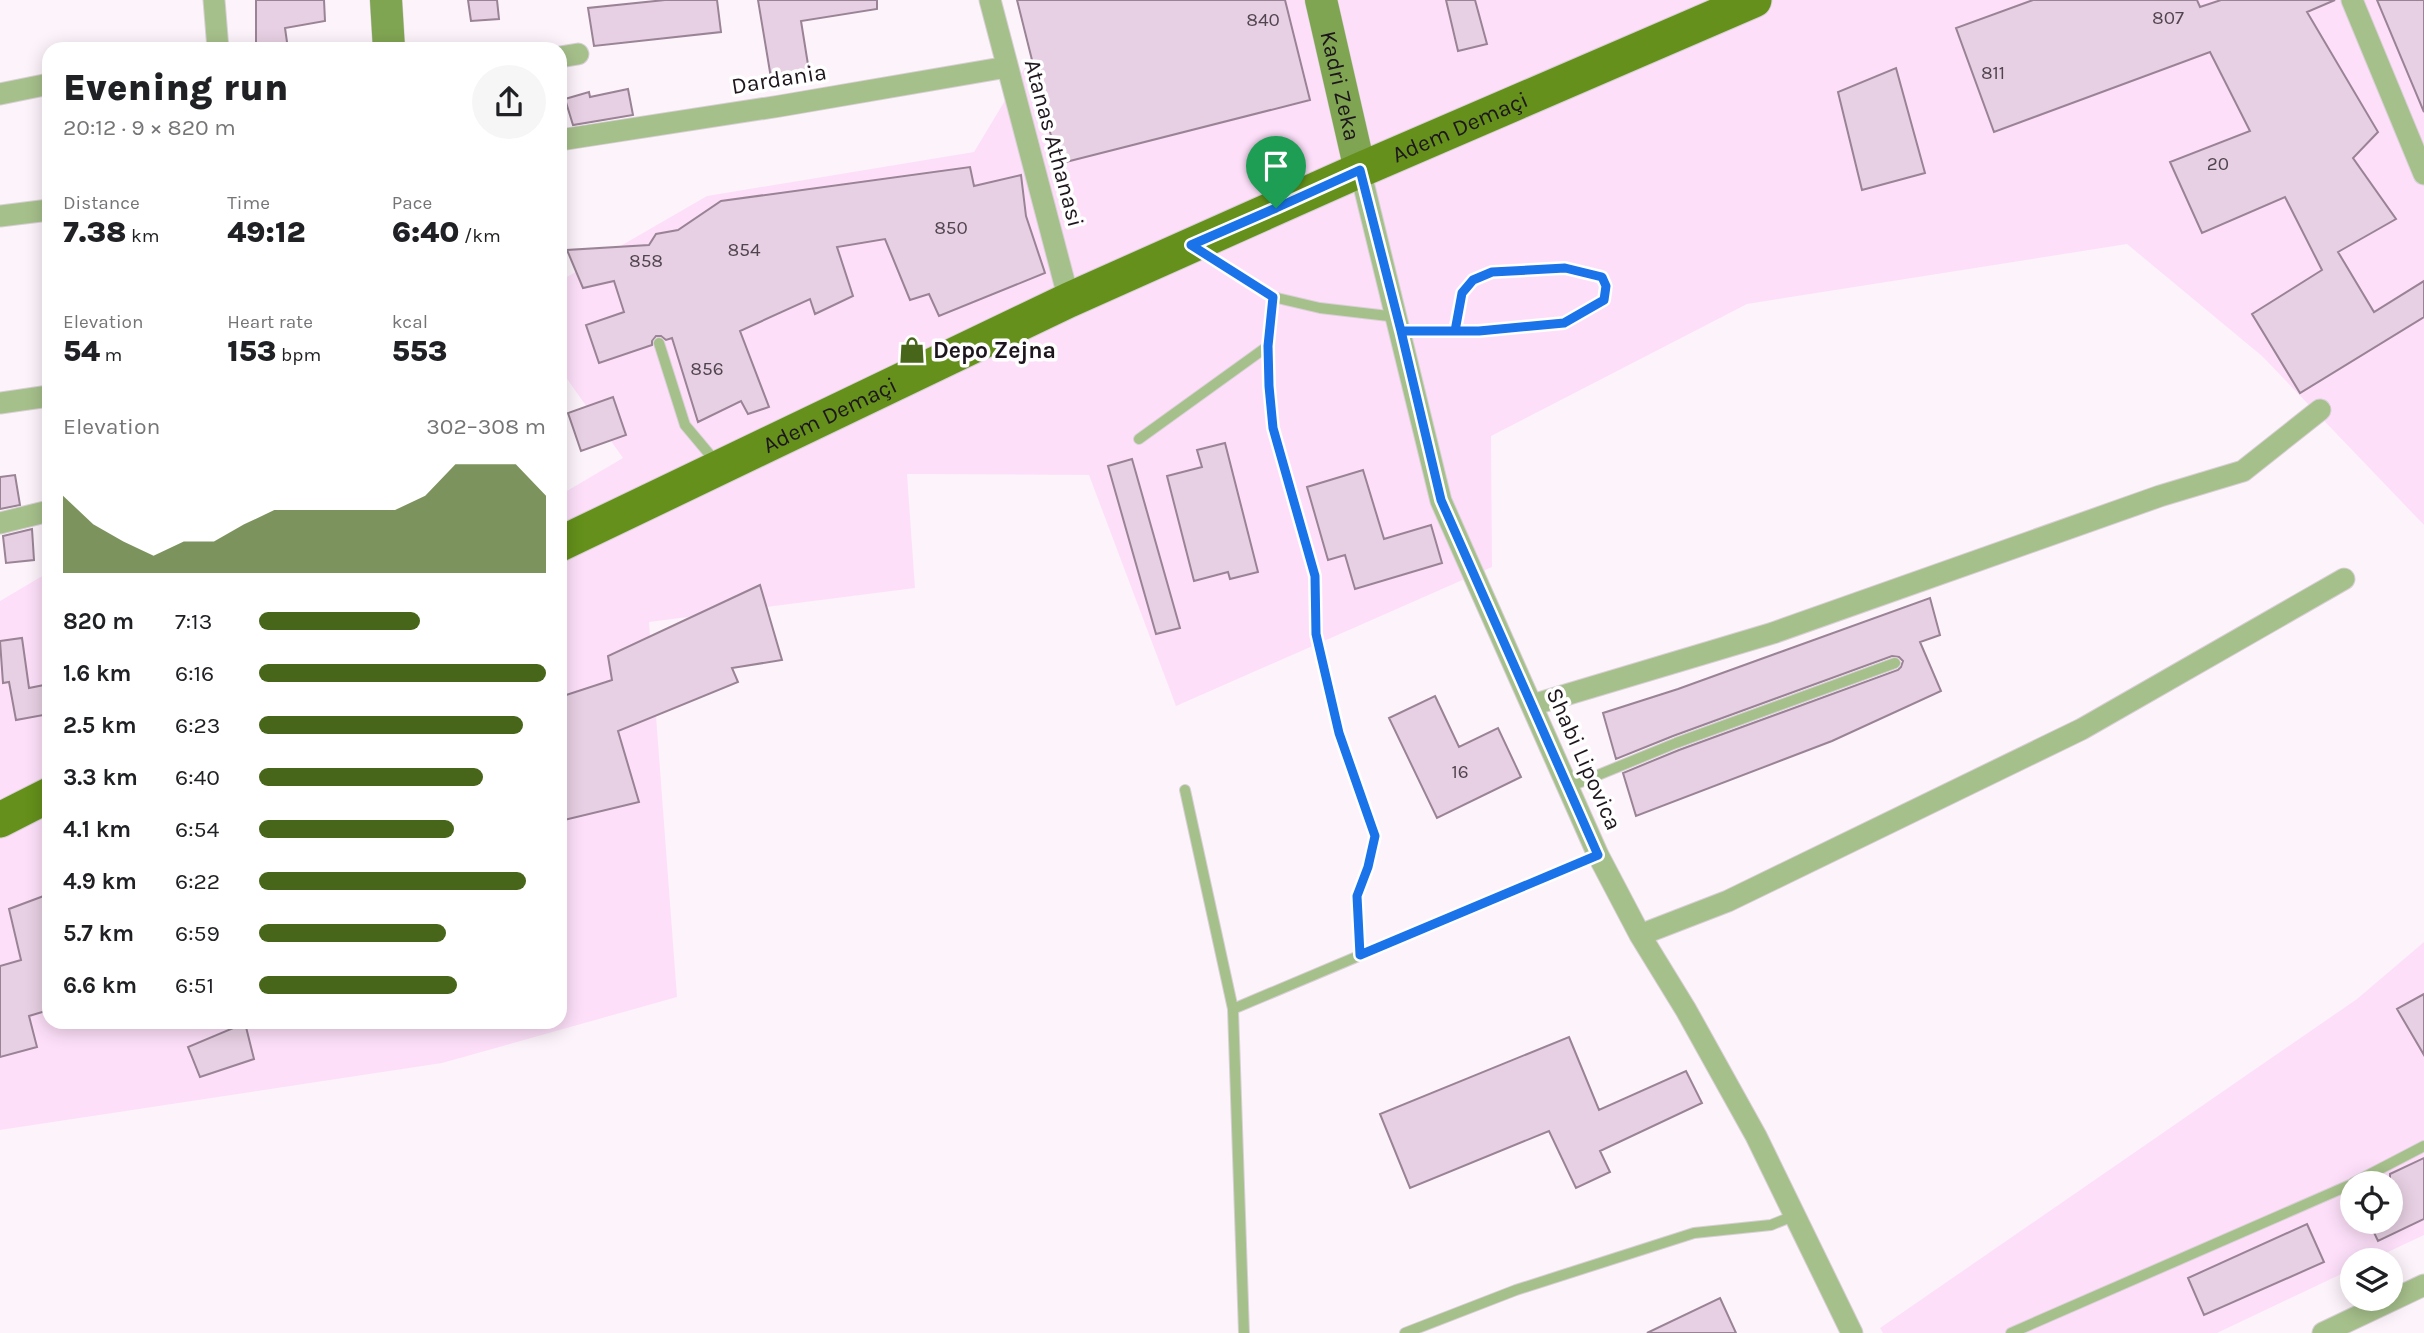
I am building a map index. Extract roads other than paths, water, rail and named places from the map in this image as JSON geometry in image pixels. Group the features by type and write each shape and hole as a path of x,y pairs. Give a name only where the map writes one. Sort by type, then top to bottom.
{"main road":[{"name":"Adem Demaçi","path":"567,541 1069,300 1360,170 1754,0"},
{"path":"0,820 42,799"}],"street":[{"path":"214,0 217,42"},
{"path":"386,0 389,42"},
{"name":"Atanas Athanasi","path":"990,0 1069,300"},
{"name":"Kadri Zeka","path":"1321,0 1360,170"},
{"path":"2352,0 2424,174"},
{"name":"Dardania","path":"567,139 1006,67"},
{"path":"0,94 42,85"},
{"name":"Shabi Lipovica","path":"1360,170 1441,500 1598,855 1640,935 1744,1113 1852,1333"},
{"path":"0,216 42,211"},
{"path":"0,403 42,397"},
{"path":"1532,705 1773,633 2160,496 2243,471 2320,410"},
{"path":"0,523 42,513"},
{"path":"1640,935 1728,901 2082,729 2344,579"},
{"path":"2323,1333 2424,1285"}],"lane":[{"path":"1191,245 1273,297 1399,324 1455,331 1564,323 1604,300 1606,286 1602,277 1565,268 1492,272 1473,280 1462,293 1455,331"},
{"path":"1273,297 1268,346 1273,428 1315,576 1316,634 1339,733 1375,836 1368,867 1357,896 1360,955"},
{"path":"659,343 685,425 720,467"},
{"path":"1139,439 1268,346"},
{"path":"1569,787 1676,743 1895,663"},
{"path":"1185,790 1233,1009 1244,1333"},
{"path":"1233,1009 1598,855"},
{"path":"2376,1171 2424,1146"},
{"path":"2011,1333 2340,1189"},
{"path":"1405,1333 1516,1290 1694,1233 1771,1225 1796,1215"}],"place":[{"name":"Depo Zejna","path":"912,350"}]}
